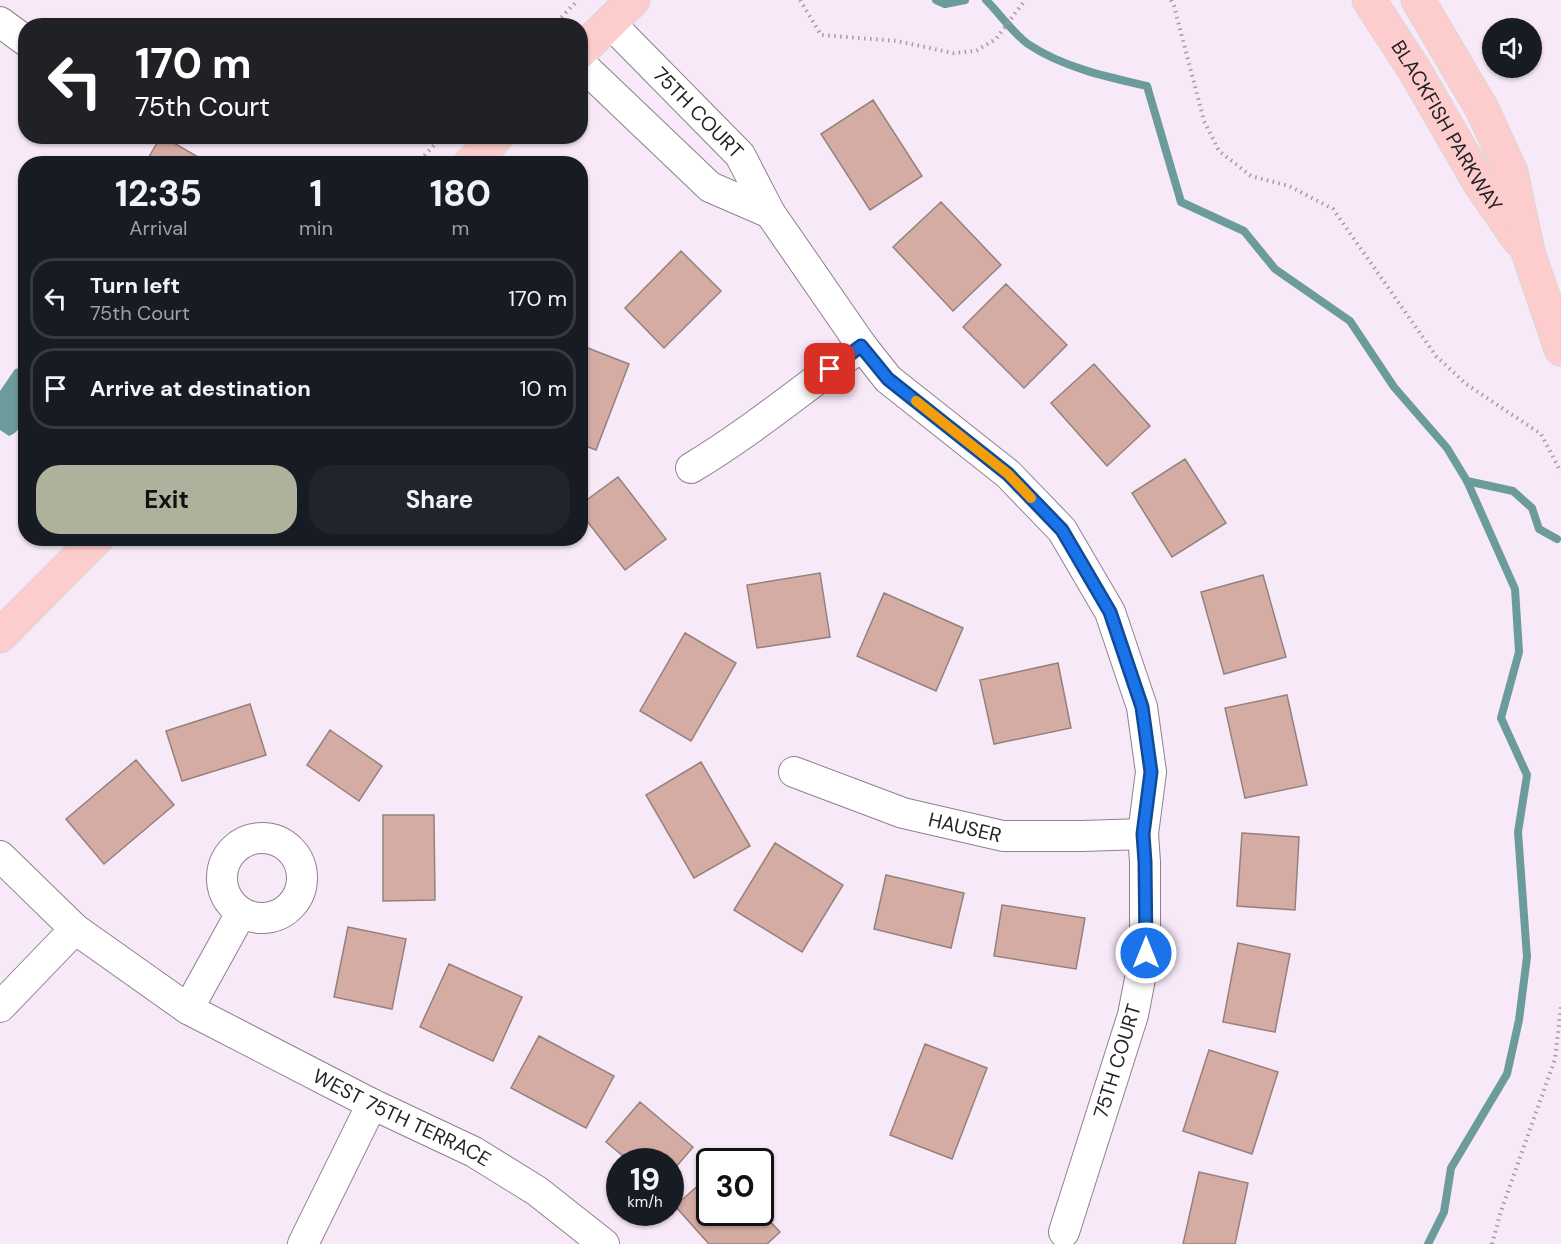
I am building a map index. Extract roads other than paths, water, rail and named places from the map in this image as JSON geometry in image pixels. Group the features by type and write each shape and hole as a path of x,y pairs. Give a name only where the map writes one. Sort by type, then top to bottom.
{"main road":[{"path":"588,44 633,0"},
{"name":"BLACKFISH PARKWAY","path":"1369,0 1415,71 1479,182 1528,252"},
{"name":"BLACKFISH PARKWAY","path":"1418,0 1482,109 1511,172 1528,252 1560,341"},
{"path":"478,156 489,144"},
{"path":"0,636 89,546"}],"street":[{"path":"0,22 18,35"},
{"name":"75TH COURT","path":"610,23 740,155 770,213 861,346 888,379 1008,474 1062,530 1110,612 1142,707 1151,772 1143,834 1146,953 1133,1016 1064,1232"},
{"name":"75TH COURT","path":"588,71 710,187 770,213"},
{"path":"691,468 733,443 861,346"},
{"name":"HAUSER","path":"794,772 903,813 1003,836 1143,834"},
{"name":"WEST 75TH TERRACE","path":"0,856 75,929 188,1009 372,1104 474,1152 537,1191 604,1244"},
{"path":"188,1009 241,913"},
{"path":"0,1007 75,929"},
{"path":"303,1244 372,1104"}],"waterway":[{"path":"936,0 945,4 965,0"},
{"path":"986,0 1017,35 1041,52 1085,70 1147,86 1181,202 1244,231 1275,269 1350,321 1394,387 1447,448 1467,481 1515,589 1519,652 1501,718 1527,775 1518,832 1527,957 1519,1020 1507,1074 1451,1168 1444,1212 1428,1244"},
{"path":"1467,481 1513,491 1532,508 1539,529 1557,539"}]}
